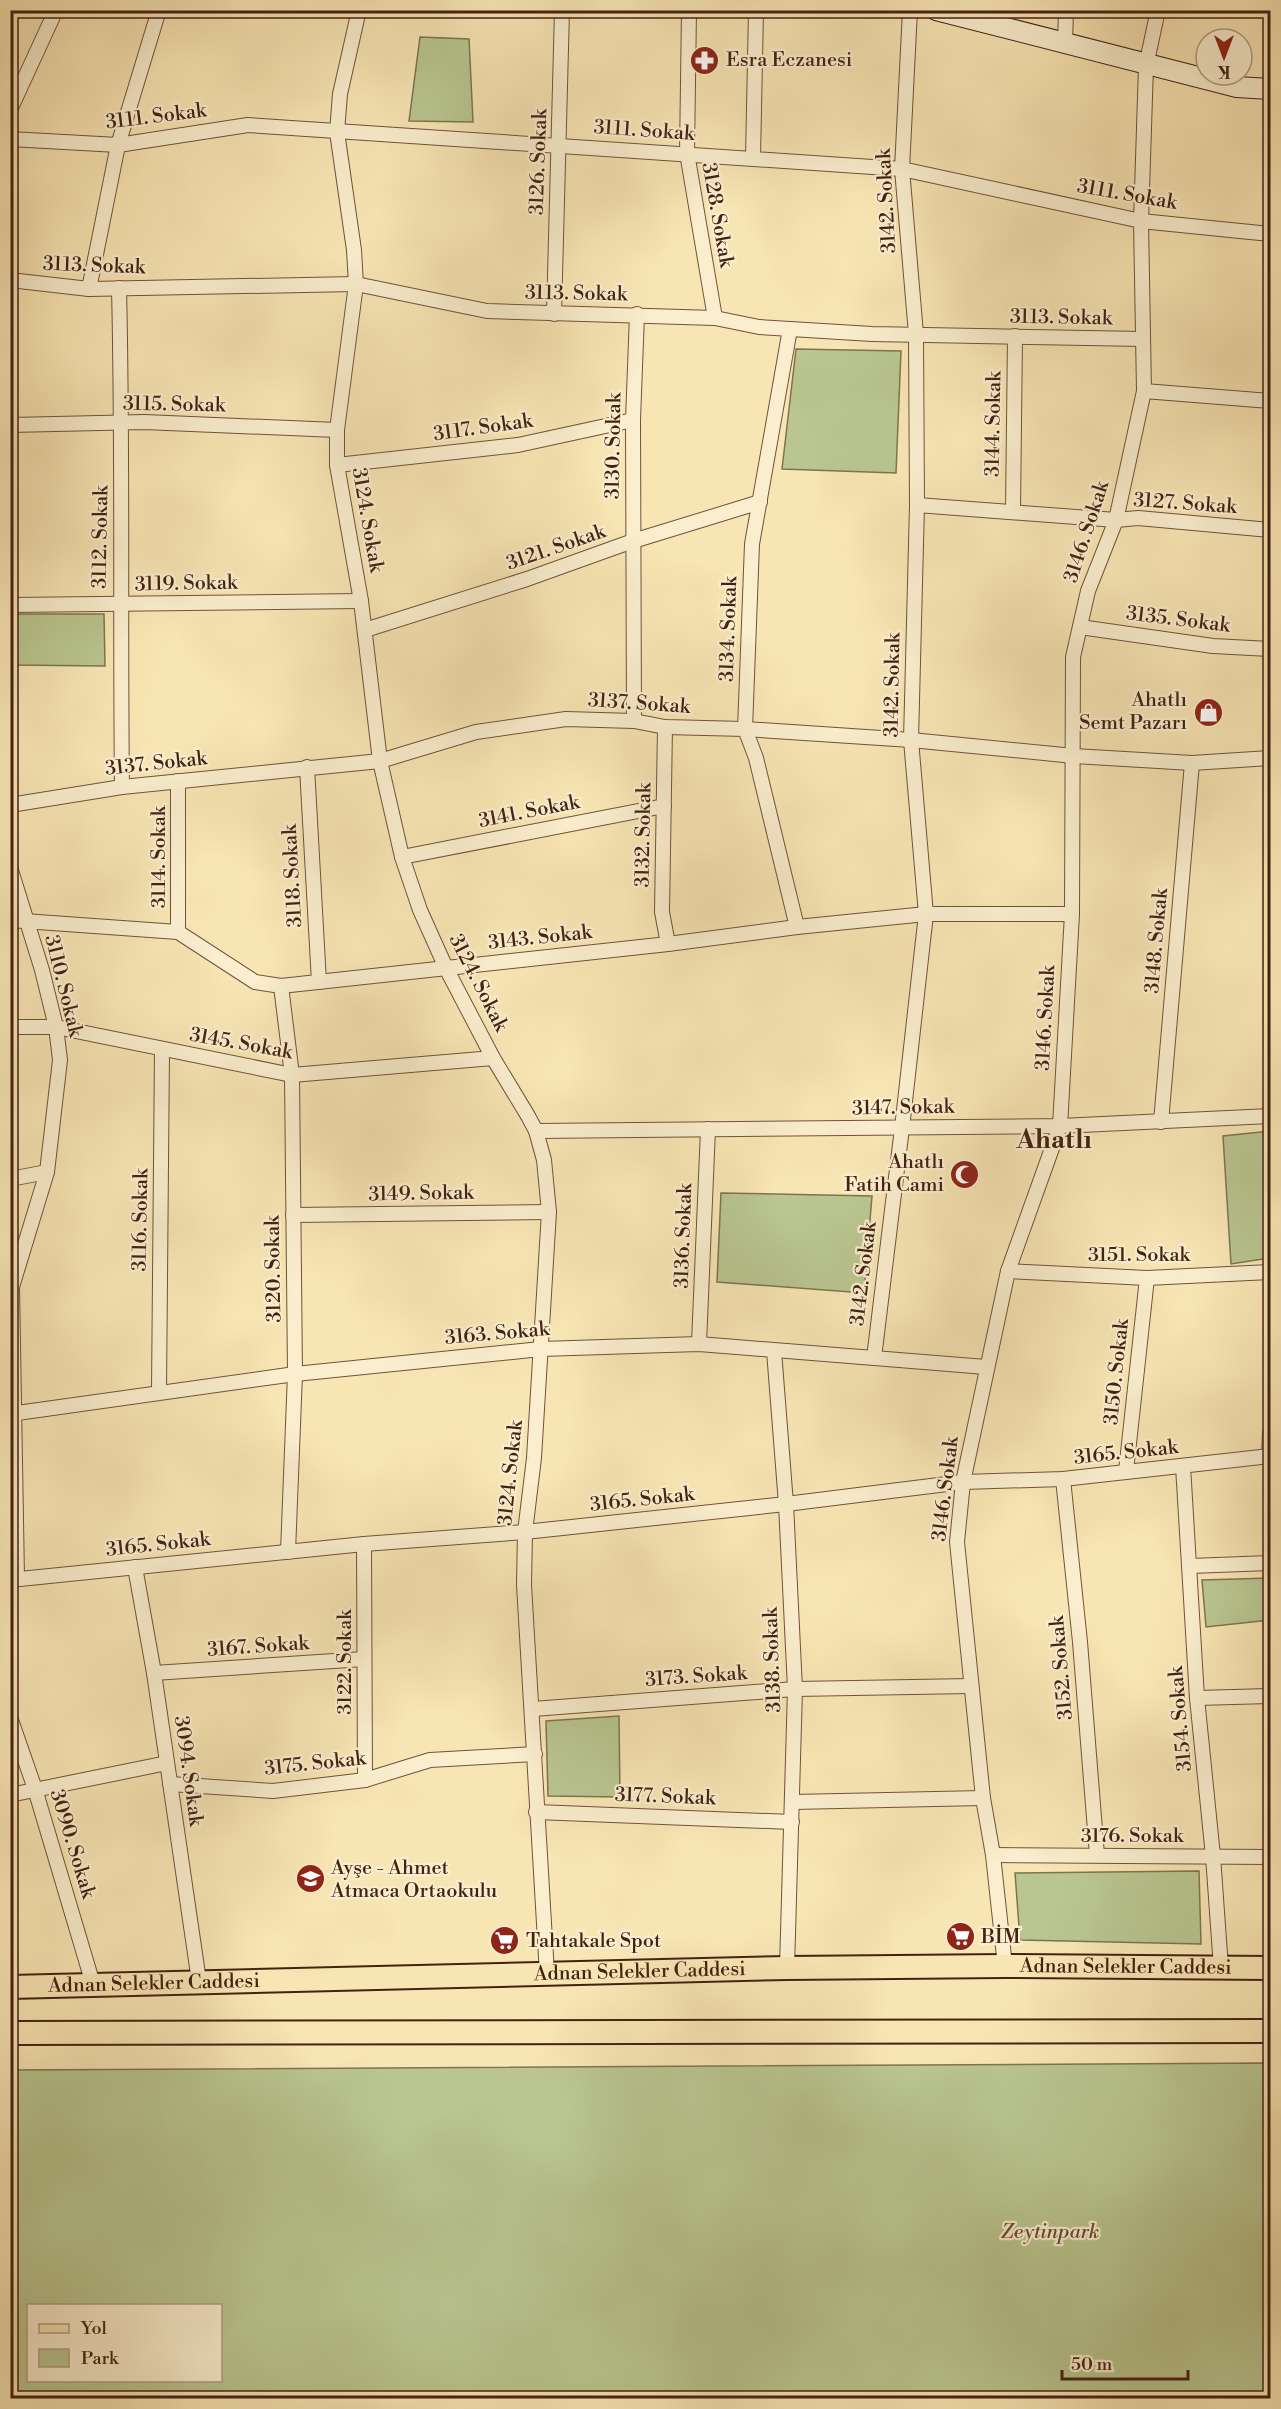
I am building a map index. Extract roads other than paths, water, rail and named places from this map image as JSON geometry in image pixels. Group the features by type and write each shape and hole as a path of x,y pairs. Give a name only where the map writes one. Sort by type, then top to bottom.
{"main road":[{"name":"Adnan Selekler Caddesi","path":"10,1987 787,1968 1005,1966 1270,1968"},
{"path":"10,2033 1270,2031"}],"street":[{"path":"10,110 16,82 56,10"},
{"path":"89,289 118,145 159,10"},
{"name":"3124. Sokak","path":"359,10 340,94 337,132 354,250 356,284 337,430 337,465 361,601 380,761 402,857 420,910 446,968 493,1058 536,1131 544,1160 549,1212 534,1458 525,1532 524,1585 547,1974"},
{"name":"3126. Sokak","path":"554,314 562,10"},
{"name":"3128. Sokak","path":"689,10 687,153 715,318"},
{"path":"753,158 756,10"},
{"name":"3142. Sokak","path":"873,1358 926,914 911,740 917,505 916,334 902,169 910,10"},
{"path":"936,10 1146,66 1237,87 1270,89"},
{"path":"1065,44 1066,10"},
{"name":"3146. Sokak","path":"1005,1966 993,1855 983,1798 957,1542 963,1482 1008,1271 1060,1126 1072,914 1073,657 1088,591 1116,520 1144,391 1142,221 1146,66 1158,10"},
{"name":"3111. Sokak","path":"10,139 118,145 248,125 902,169 1142,221 1270,234"},
{"name":"3113. Sokak","path":"10,280 89,289 356,284 487,310 715,318 759,327 790,329 1143,339"},
{"name":"3112. Sokak","path":"119,288 122,423 119,604 122,787"},
{"name":"3130. Sokak","path":"634,721 633,420 637,314"},
{"name":"3134. Sokak","path":"790,329 752,544 745,729 756,758 798,927"},
{"name":"3144. Sokak","path":"1013,512 1015,336"},
{"path":"1144,391 1270,401"},
{"name":"3117. Sokak","path":"337,465 518,445 633,420"},
{"name":"3115. Sokak","path":"10,425 122,423 337,430"},
{"name":"3121. Sokak","path":"365,630 527,579 633,541 760,502"},
{"name":"3127. Sokak","path":"917,505 1116,520 1138,518 1270,530"},
{"name":"3119. Sokak","path":"10,605 361,601"},
{"name":"3135. Sokak","path":"1080,627 1213,646 1270,649"},
{"name":"3137. Sokak","path":"10,805 122,787 380,761 476,732 566,719 634,721 665,727 745,729 911,740 1074,756 1192,763 1270,758"},
{"name":"3132. Sokak","path":"665,727 662,912 668,944"},
{"name":"3148. Sokak","path":"1161,1122 1192,763"},
{"name":"3118. Sokak","path":"307,767 319,982"},
{"name":"3114. Sokak","path":"178,781 178,932"},
{"name":"3141. Sokak","path":"402,857 663,806"},
{"name":"3110. Sokak","path":"10,867 56,1027 60,1059 47,1172 12,1287 14,1579"},
{"name":"3143. Sokak","path":"10,920 178,932 255,981 281,986 926,914 1072,914"},
{"name":"3120. Sokak","path":"281,986 292,1075 295,1374 288,1552"},
{"name":"3145. Sokak","path":"10,1027 56,1027 292,1075 493,1058"},
{"name":"3116. Sokak","path":"159,1392 162,1049"},
{"name":"3147. Sokak","path":"536,1131 1060,1126 1270,1116"},
{"name":"3136. Sokak","path":"699,1344 708,1129"},
{"path":"10,1179 47,1172"},
{"name":"3149. Sokak","path":"293,1215 549,1212"},
{"name":"3151. Sokak","path":"1008,1271 1147,1278 1270,1272"},
{"name":"3150. Sokak","path":"1126,1471 1147,1278"},
{"name":"3163. Sokak","path":"12,1414 295,1374 541,1349 699,1344 986,1367"},
{"name":"3138. Sokak","path":"774,1351 786,1504 795,1689 787,1968"},
{"path":"1270,1433 1270,1456"},
{"name":"3165. Sokak","path":"14,1579 364,1544 525,1532 963,1482 1063,1479 1270,1456"},
{"name":"3154. Sokak","path":"1183,1466 1197,1698 1214,1856 1221,1968"},
{"name":"3152. Sokak","path":"1063,1479 1080,1642 1096,1855"},
{"name":"3122. Sokak","path":"364,1544 365,1780"},
{"path":"1190,1566 1270,1563"},
{"name":"3094. Sokak","path":"135,1567 154,1672 199,1981"},
{"name":"3167. Sokak","path":"154,1672 364,1659"},
{"name":"3173. Sokak","path":"533,1709 795,1689 971,1686"},
{"path":"1197,1698 1270,1696"},
{"name":"3090. Sokak","path":"10,1718 35,1789 93,1984"},
{"name":"3175. Sokak","path":"170,1784 273,1791 365,1780 430,1760 535,1754"},
{"path":"10,1795 167,1763"},
{"path":"792,1802 983,1798"},
{"name":"3177. Sokak","path":"536,1812 792,1822"},
{"name":"3176. Sokak","path":"993,1855 1270,1857"}],"place":[{"name":"Esra Eczanesi","path":"705,60"},
{"name":"Ahatlı Semt Pazarı","path":"1208,712"},
{"name":"Ahatlı Fatih Cami","path":"965,1174"},
{"name":"Ayşe - Ahmet Atmaca Ortaokulu","path":"310,1879"},
{"name":"BİM","path":"960,1937"},
{"name":"Tahtakale Spot","path":"505,1941"}],"district":[{"name":"Ahatlı","path":"1054,1140"}],"park label":[{"name":"Zeytinpark","path":"1050,2232"}]}
